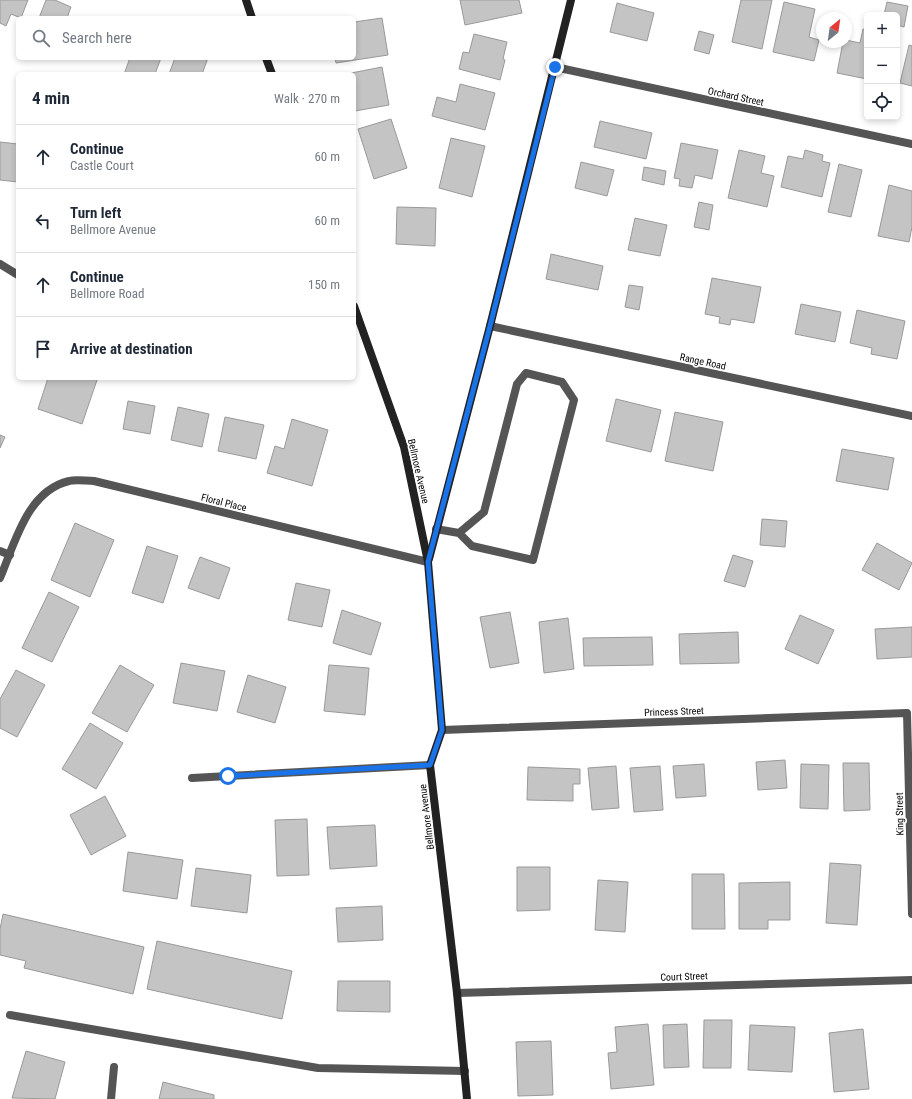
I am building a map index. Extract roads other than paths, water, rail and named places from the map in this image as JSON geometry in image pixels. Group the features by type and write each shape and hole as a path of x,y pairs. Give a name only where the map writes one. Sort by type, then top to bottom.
{"main road":[{"path":"246,0 251,16"},
{"path":"428,562 490,326 572,0"},
{"path":"267,60 271,72"},
{"name":"Bellmore Avenue","path":"356,312 404,447 428,562 442,730 430,765 468,1099"}],"street":[{"name":"Orchard Street","path":"555,67 912,144"},
{"path":"0,264 16,274"},
{"name":"Range Road","path":"490,326 912,416"},
{"path":"436,529 459,533 472,546 532,560 574,400 562,382 526,373 517,384 484,512 459,533"},
{"name":"Floral Place","path":"0,578 27,515 36,503 53,488 70,480 94,481 428,562"},
{"path":"0,551 10,555"},
{"name":"Princess Street","path":"442,730 907,713"},
{"name":"King Street","path":"907,713 912,914"},
{"path":"192,778 430,765"},
{"name":"Court Street","path":"457,993 912,980"},
{"path":"10,1015 318,1068 465,1071"},
{"path":"111,1099 114,1067"}]}
